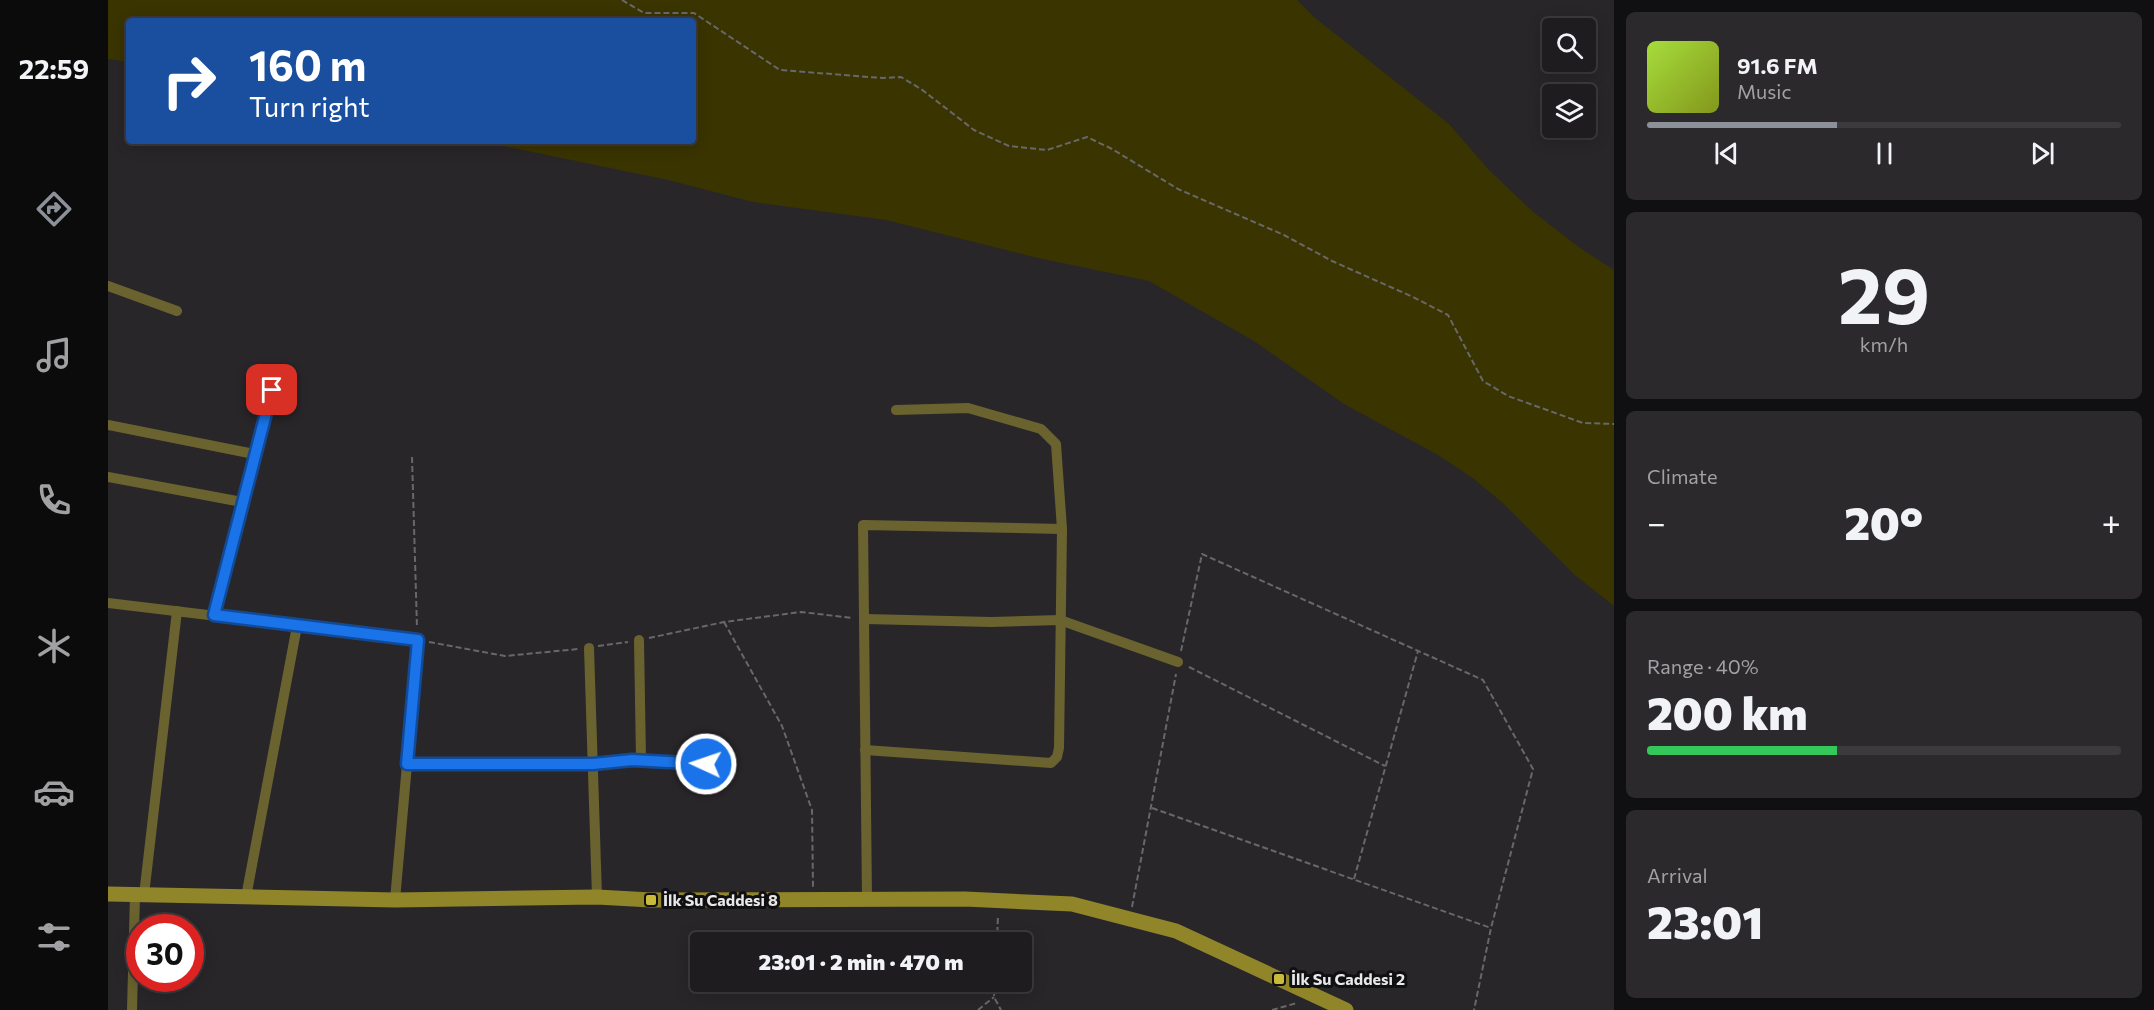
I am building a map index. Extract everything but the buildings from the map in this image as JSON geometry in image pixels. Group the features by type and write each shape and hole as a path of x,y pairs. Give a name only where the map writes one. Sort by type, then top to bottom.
{"street":[{"path":"108,286 177,311"},
{"path":"865,750 1051,763 1055,762 1059,748 1062,529 1056,444 1041,429 968,408 896,410"},
{"path":"108,425 254,454 214,615"},
{"path":"108,477 242,502"},
{"path":"867,900 863,525 1062,529"},
{"path":"108,603 418,640 395,900"},
{"path":"132,1010 140,895 177,611"},
{"path":"865,619 991,622 1060,620 1178,662"},
{"path":"246,897 297,626"},
{"path":"639,640 641,760"},
{"path":"589,648 597,897"},
{"path":"407,764 593,764 641,760 706,764"},
{"path":"108,894 395,900 597,897 651,900 965,899 1072,904 1176,931 1346,1010"}],"lane":[{"path":"254,454 278,368"}],"path":[{"path":"622,0 644,13 694,13 780,70 882,78 901,76 974,130 1009,146 1047,150 1087,137 1112,149 1178,189 1284,235 1332,261 1448,315 1483,381 1508,396 1583,423 1614,424"},
{"path":"412,457 418,640 505,656 589,648 724,622 801,612 865,619"},
{"path":"1129,919 1178,662 1202,554 1483,680 1533,769 1491,928 1474,1010"},
{"path":"724,622 782,726 812,810 814,900"},
{"path":"1354,879 1418,651"},
{"path":"1178,662 1385,766"},
{"path":"1150,808 1491,928"},
{"path":"997,932 999,900"},
{"path":"994,992 994,997 1000,1010"},
{"path":"978,1010 994,997"},
{"path":"1272,1010 1320,997"}],"shaded area":[{"path":"108,0 1297,0 1314,17 1449,124 1489,170 1532,211 1580,248 1614,270 1614,606 1576,576 1505,505 1474,479 1438,455 1344,404 1254,341 1149,281 1038,258 886,220 753,202 668,180 494,144 696,144 696,18 126,18 126,62 108,59"}],"place":[{"name":"İlk Su Caddesi 8","path":"651,900"},
{"name":"İlk Su Caddesi 2","path":"1279,979"}],"route":[{"path":"272,390 214,615 418,640 407,764 546,765 632,760 706,764"}]}
